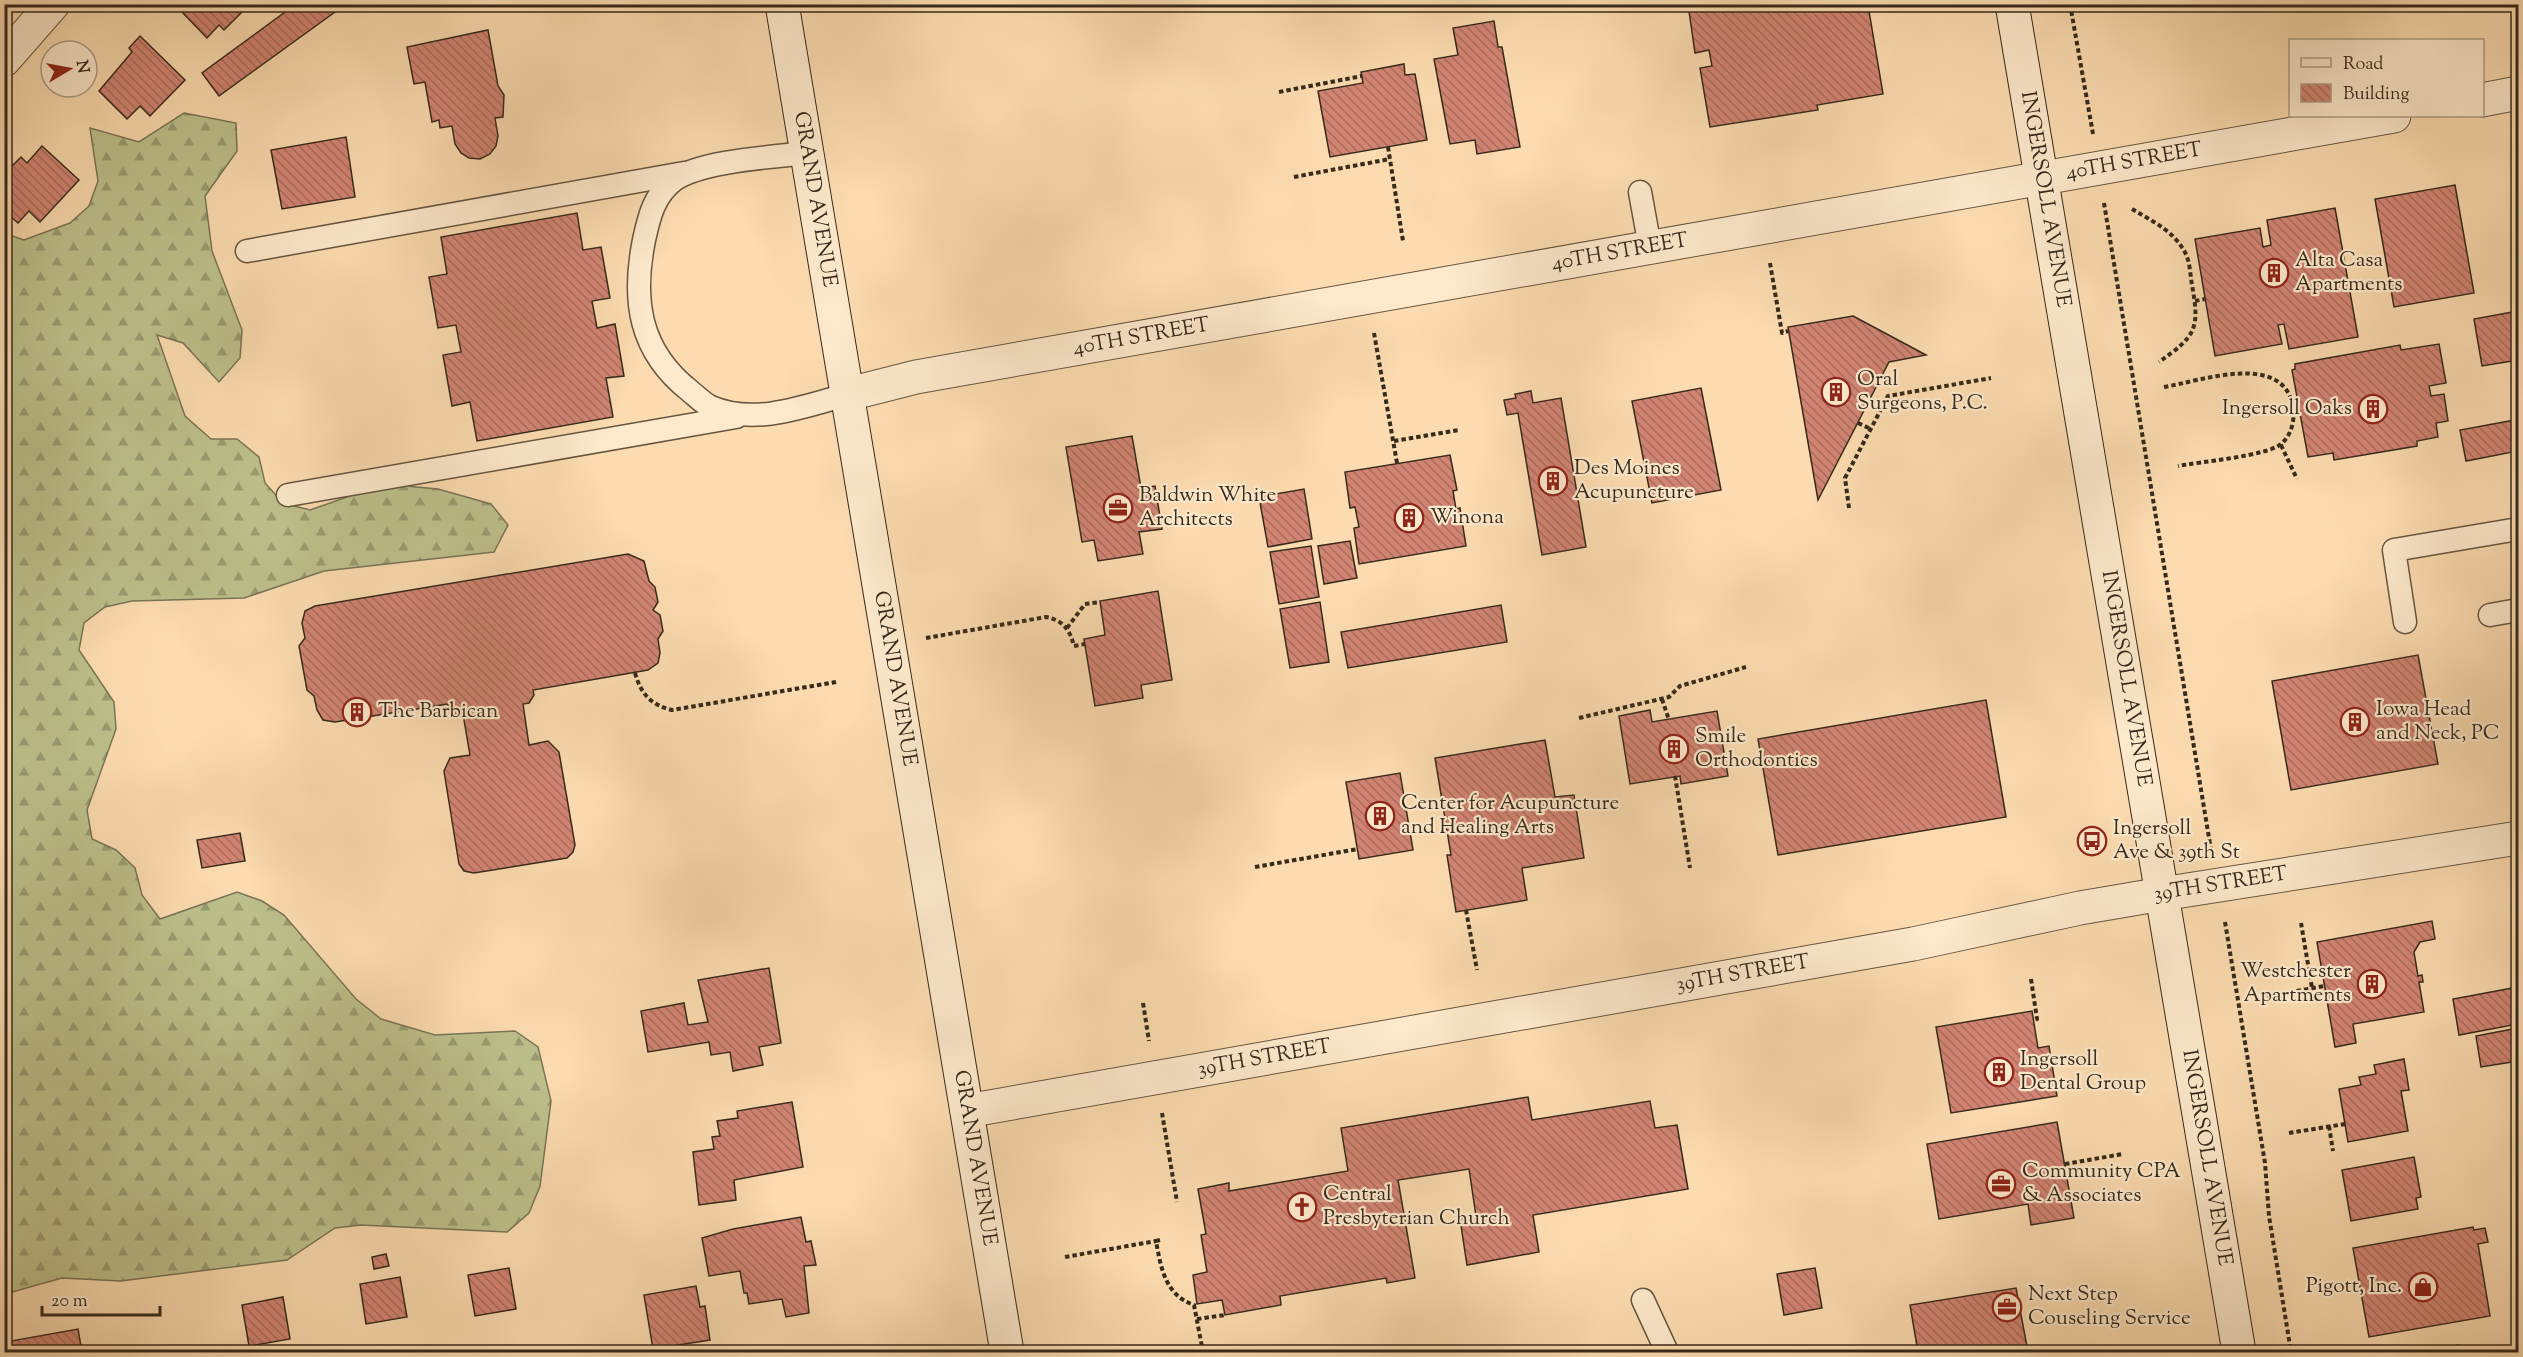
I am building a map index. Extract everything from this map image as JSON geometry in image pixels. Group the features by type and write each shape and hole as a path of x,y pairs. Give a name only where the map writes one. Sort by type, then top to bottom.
{"street":[{"path":"4,60 53,4"},
{"name":"GRAND AVENUE","path":"782,4 849,394 1007,1353"},
{"name":"INGERSOLL AVENUE","path":"2012,4 2239,1353"},
{"path":"2484,100 2518,93"},
{"name":"40TH STREET","path":"849,394 916,377 2388,117"},
{"name":"39TH STREET","path":"967,1111 1913,944 2080,908 2518,838"}],"lane":[{"path":"247,251 292,253 386,236 700,170 807,153"},
{"path":"700,170 675,180 657,197 648,222 638,272 643,325 654,352 676,380 710,407 743,416"},
{"path":"1640,192 1650,247"},
{"path":"288,495 331,477 428,460 789,410 849,394"},
{"path":"2405,622 2394,550 2518,529"},
{"path":"2490,615 2518,610"},
{"path":"1643,1300 1667,1353"}],"path":[{"path":"2070,4 2092,131"},
{"path":"1280,92 1362,76"},
{"path":"1388,147 1403,241"},
{"path":"1294,177 1390,159"},
{"path":"2103,194 2212,855"},
{"path":"2132,209 2168,232 2184,249 2198,314 2191,334 2174,352 2159,362"},
{"path":"1770,262 1782,333 1788,331"},
{"path":"2195,301 2205,298"},
{"path":"1374,332 1398,463"},
{"path":"2164,387 2244,373 2273,376 2286,388 2293,408 2291,430 2281,444 2256,453 2178,466"},
{"path":"1849,507 1845,478 1888,396 1991,378"},
{"path":"1858,423 1871,429"},
{"path":"1394,441 1459,430"},
{"path":"2281,444 2297,479"},
{"path":"1067,628 1085,604 1100,602"},
{"path":"890,644 1046,617 1057,619 1067,628 1074,646 1085,644"},
{"path":"1579,718 1669,698 1680,686 1746,667"},
{"path":"635,673 639,687 647,699 659,707 672,710 836,682"},
{"path":"1662,699 1669,720"},
{"path":"1675,776 1690,868"},
{"path":"1255,867 1358,849"},
{"path":"1466,910 1477,970"},
{"path":"2224,917 2265,1163 2269,1216 2291,1353"},
{"path":"2301,923 2312,988"},
{"path":"2031,979 2037,1019 2033,1020"},
{"path":"2267,996 2325,986"},
{"path":"1155,1077 1177,1203"},
{"path":"2289,1133 2345,1124"},
{"path":"2329,1126 2333,1151"},
{"path":"2065,1164 2123,1154"},
{"path":"1065,1257 1158,1241 1162,1271 1168,1284 1177,1296 1194,1305 1203,1353"},
{"path":"1197,1319 1225,1315"}],"green space":[{"path":"184,113 236,123 237,151 205,196 212,251 242,330 240,358 219,382 183,343 157,335 185,416 211,439 237,439 259,457 265,483 283,503 310,510 384,484 438,489 491,504 508,525 494,552 324,571 244,598 132,601 105,607 84,623 79,650 114,702 116,729 87,810 92,839 116,850 135,868 142,895 160,919 237,892 262,901 284,915 356,999 381,1019 435,1035 515,1031 538,1047 551,1101 540,1186 529,1213 507,1232 361,1225 335,1228 287,1260 121,1281 62,1278 5,1294 4,233 24,240 70,223 89,206 98,181 90,128 139,142"}],"building":[{"path":"183,4 250,4 224,30 219,25 207,38 179,9"},
{"path":"296,4 346,4 219,96 202,73"},
{"path":"1688,4 1874,4 1875,10 1869,11 1883,94 1817,105 1818,110 1710,127 1700,68 1712,66 1709,50 1695,53"},
{"path":"1494,21 1498,47 1502,47 1520,147 1477,154 1475,140 1450,144 1434,59 1458,55 1453,28"},
{"path":"488,30 498,86 504,95 503,117 495,118 498,136 496,146 490,154 480,159 469,158 461,153 455,144 452,126 440,128 439,120 432,122 425,82 414,84 407,47"},
{"path":"140,36 185,80 150,116 140,106 127,119 99,91 132,52 129,48"},
{"path":"1404,64 1405,75 1415,74 1427,140 1330,157 1318,91 1363,83 1361,72"},
{"path":"346,137 355,197 282,209 271,150"},
{"path":"42,146 79,180 40,222 29,211 18,223 4,211 4,188 10,181 4,174 21,157 27,163"},
{"path":"2455,185 2474,293 2394,307 2375,199"},
{"name":"Alta Casa Apartments","path":"2335,208 2358,337 2289,349 2284,324 2278,325 2282,344 2215,356 2195,239 2260,228 2263,247 2271,245 2267,220"},
{"path":"577,213 583,250 601,247 610,298 592,301 597,328 615,324 624,376 606,378 613,417 477,441 470,402 452,406 443,355 461,352 456,325 438,328 429,277 447,274 441,237"},
{"path":"2518,311 2518,360 2482,366 2474,319"},
{"name":"Oral Surgeons, P.C.","path":"1853,316 1926,355 1889,362 1818,500 1788,327"},
{"name":"Ingersoll Oaks","path":"2439,344 2446,383 2429,386 2431,396 2444,394 2448,421 2436,423 2438,437 2417,441 2417,446 2334,460 2333,453 2308,457 2292,370 2295,369 2295,364 2400,345 2401,350"},
{"path":"1701,388 1721,490 1652,503 1632,401"},
{"name":"Des Moines Acupuncture","path":"1531,391 1533,403 1561,398 1586,547 1542,555 1518,413 1507,415 1504,400 1516,398 1515,394"},
{"path":"2515,420 2518,451 2466,461 2460,430"},
{"name":"Baldwin White Architects","path":"1132,436 1141,488 1155,486 1162,529 1139,532 1143,554 1098,561 1094,540 1082,542 1066,447"},
{"name":"Winona","path":"1450,455 1457,490 1453,491 1456,509 1460,508 1466,546 1359,564 1354,528 1359,527 1355,507 1350,508 1345,472"},
{"path":"1304,489 1312,539 1268,547 1259,497"},
{"path":"1350,541 1357,578 1324,584 1318,546"},
{"path":"1311,546 1319,597 1279,604 1270,552"},
{"name":"The Barbican","path":"628,554 644,561 649,581 655,587 658,602 653,610 660,615 663,631 658,639 660,653 658,663 648,670 533,690 534,695 529,703 523,704 529,745 548,741 559,752 575,845 573,852 567,858 474,873 464,871 459,864 444,771 450,758 470,755 463,714 457,715 448,709 448,704 335,722 323,720 317,710 314,696 307,690 299,646 305,638 302,623 305,611 315,606"},
{"path":"1158,591 1172,680 1141,685 1143,698 1095,706 1084,639 1105,635 1100,601"},
{"path":"1320,602 1329,662 1290,668 1280,609"},
{"path":"1501,605 1507,642 1348,668 1341,632"},
{"name":"Iowa Head and Neck, PC","path":"2418,655 2438,764 2291,790 2272,681"},
{"path":"1986,700 2006,817 1778,855 1758,739"},
{"name":"Smile Orthodontics","path":"1650,710 1652,722 1717,711 1728,776 1681,784 1680,776 1630,784 1619,716"},
{"path":"1545,740 1555,797 1574,795 1584,858 1522,868 1527,900 1456,912 1447,855 1451,855 1435,758"},
{"name":"Center for Acupuncture and Healing Arts","path":"1400,773 1413,850 1359,859 1346,782"},
{"path":"240,833 245,861 202,868 197,840"},
{"name":"Westchester Apartments","path":"2432,921 2435,939 2420,942 2414,952 2418,976 2422,975 2423,982 2419,982 2424,1012 2353,1024 2356,1043 2335,1047 2317,942"},
{"path":"769,968 781,1043 759,1047 763,1065 733,1071 730,1052 711,1055 709,1042 648,1052 641,1011 684,1003 688,1025 708,1022 698,980"},
{"path":"2518,987 2518,1024 2459,1035 2453,999"},
{"name":"Ingersoll Dental Group","path":"2032,1011 2038,1048 2049,1046 2057,1096 1951,1113 1936,1027"},
{"path":"2518,1028 2518,1061 2481,1067 2476,1036"},
{"path":"2404,1059 2409,1090 2401,1091 2408,1131 2348,1142 2339,1089 2361,1085 2359,1077 2376,1074 2374,1065"},
{"name":"Central Presbyterian Church","path":"1528,1097 1532,1120 1650,1101 1655,1128 1677,1125 1688,1189 1533,1215 1539,1252 1467,1265 1460,1219 1476,1216 1469,1169 1398,1180 1415,1278 1387,1283 1386,1278 1280,1296 1281,1305 1225,1315 1222,1300 1197,1304 1193,1275 1207,1272 1201,1235 1206,1234 1198,1189 1229,1183 1229,1191 1348,1171 1341,1128"},
{"path":"792,1102 803,1167 734,1180 736,1200 699,1205 693,1152 714,1149 712,1137 720,1136 717,1121 738,1118 737,1111"},
{"name":"Community CPA & Associates","path":"2057,1122 2074,1218 2031,1225 2028,1204 1939,1219 1927,1144"},
{"path":"2414,1157 2421,1197 2416,1198 2418,1209 2351,1221 2342,1170"},
{"path":"801,1217 806,1242 811,1241 816,1265 804,1266 809,1313 786,1317 782,1299 749,1304 747,1293 744,1293 740,1271 709,1276 702,1238 733,1229"},
{"name":"Pigott, Inc.","path":"2473,1227 2474,1230 2485,1228 2488,1242 2478,1244 2490,1316 2369,1337 2353,1248"},
{"path":"386,1254 389,1266 374,1269 372,1257"},
{"path":"509,1268 516,1309 475,1316 468,1275"},
{"path":"1815,1268 1822,1308 1784,1315 1777,1274"},
{"path":"400,1277 407,1317 366,1324 360,1284"},
{"path":"696,1286 700,1307 705,1306 710,1340 653,1349 644,1295"},
{"path":"2016,1288 2028,1352 1918,1352 1910,1305"},
{"path":"283,1297 290,1339 249,1346 242,1305"},
{"path":"78,1329 82,1352 14,1352 11,1341"},
{"path":"2458,1345 2459,1352 2410,1352"}],"place":[{"name":"Alta Casa Apartments","path":"2274,273"},
{"name":"Oral Surgeons, P.C.","path":"1836,392"},
{"name":"Ingersoll Oaks","path":"2373,409"},
{"name":"Des Moines Acupuncture","path":"1553,481"},
{"name":"Baldwin White Architects","path":"1118,508"},
{"name":"Winona","path":"1409,518"},
{"name":"The Barbican","path":"357,712"},
{"name":"Iowa Head and Neck, PC","path":"2355,722"},
{"name":"Smile Orthodontics","path":"1674,749"},
{"name":"Center for Acupuncture and Healing Arts","path":"1380,816"},
{"name":"Ingersoll Ave & 39th St","path":"2092,841"},
{"name":"Westchester Apartments","path":"2372,984"},
{"name":"Ingersoll Dental Group","path":"1999,1072"},
{"name":"Community CPA & Associates","path":"2001,1184"},
{"name":"Central Presbyterian Church","path":"1302,1207"},
{"name":"Pigott, Inc.","path":"2423,1287"},
{"name":"Next Step Couseling Service","path":"2007,1307"}]}
